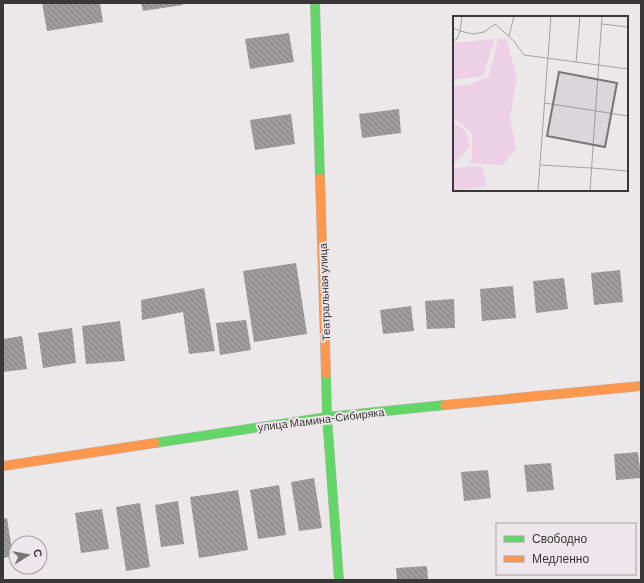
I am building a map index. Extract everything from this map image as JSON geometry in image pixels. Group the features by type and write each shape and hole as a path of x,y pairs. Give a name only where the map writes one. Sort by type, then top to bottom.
{"main road":[{"name":"Театральная улица","path":"315,3 327,417 339,580"},
{"name":"улица Мамина-Сибиряка","path":"3,466 327,417 641,386"}],"building":[{"path":"42,3 100,3 103,22 47,31"},
{"path":"141,3 183,3 183,5 143,11"},
{"path":"289,33 294,62 250,69 245,39"},
{"path":"399,109 401,133 362,138 359,114"},
{"path":"291,114 295,144 255,150 250,120"},
{"path":"296,263 307,334 254,342 243,271"},
{"path":"620,270 623,302 594,305 591,273"},
{"path":"564,278 568,309 536,313 533,281"},
{"path":"513,286 516,318 482,321 480,289"},
{"path":"204,288 215,351 189,354 183,312 142,320 141,300"},
{"path":"454,299 455,328 427,329 425,301"},
{"path":"411,306 414,331 383,334 380,310"},
{"path":"246,320 251,350 220,355 216,323"},
{"path":"120,321 125,361 86,364 82,326"},
{"path":"72,328 76,363 43,368 38,333"},
{"path":"22,336 27,369 3,372 3,339"},
{"path":"638,452 641,478 616,480 614,454"},
{"path":"551,463 554,490 527,492 524,465"},
{"path":"488,470 491,498 464,501 461,472"},
{"path":"314,478 322,528 299,531 291,482"},
{"path":"279,485 286,535 258,539 250,490"},
{"path":"238,490 248,550 199,558 190,497"},
{"path":"178,501 184,544 161,547 155,505"},
{"path":"140,503 150,567 126,571 116,507"},
{"path":"102,509 109,549 81,553 75,513"},
{"path":"7,518 10,535 8,535 8,557 3,558 3,519"},
{"path":"427,566 428,580 397,580 396,568"}],"traffic: fast":[{"path":"315,3 320,178"},
{"path":"326,374 327,417 339,580"},
{"path":"155,443 327,417 445,405"}],"traffic: slow":[{"path":"320,178 326,374"},
{"path":"445,405 641,386"},
{"path":"3,466 155,443"}]}
